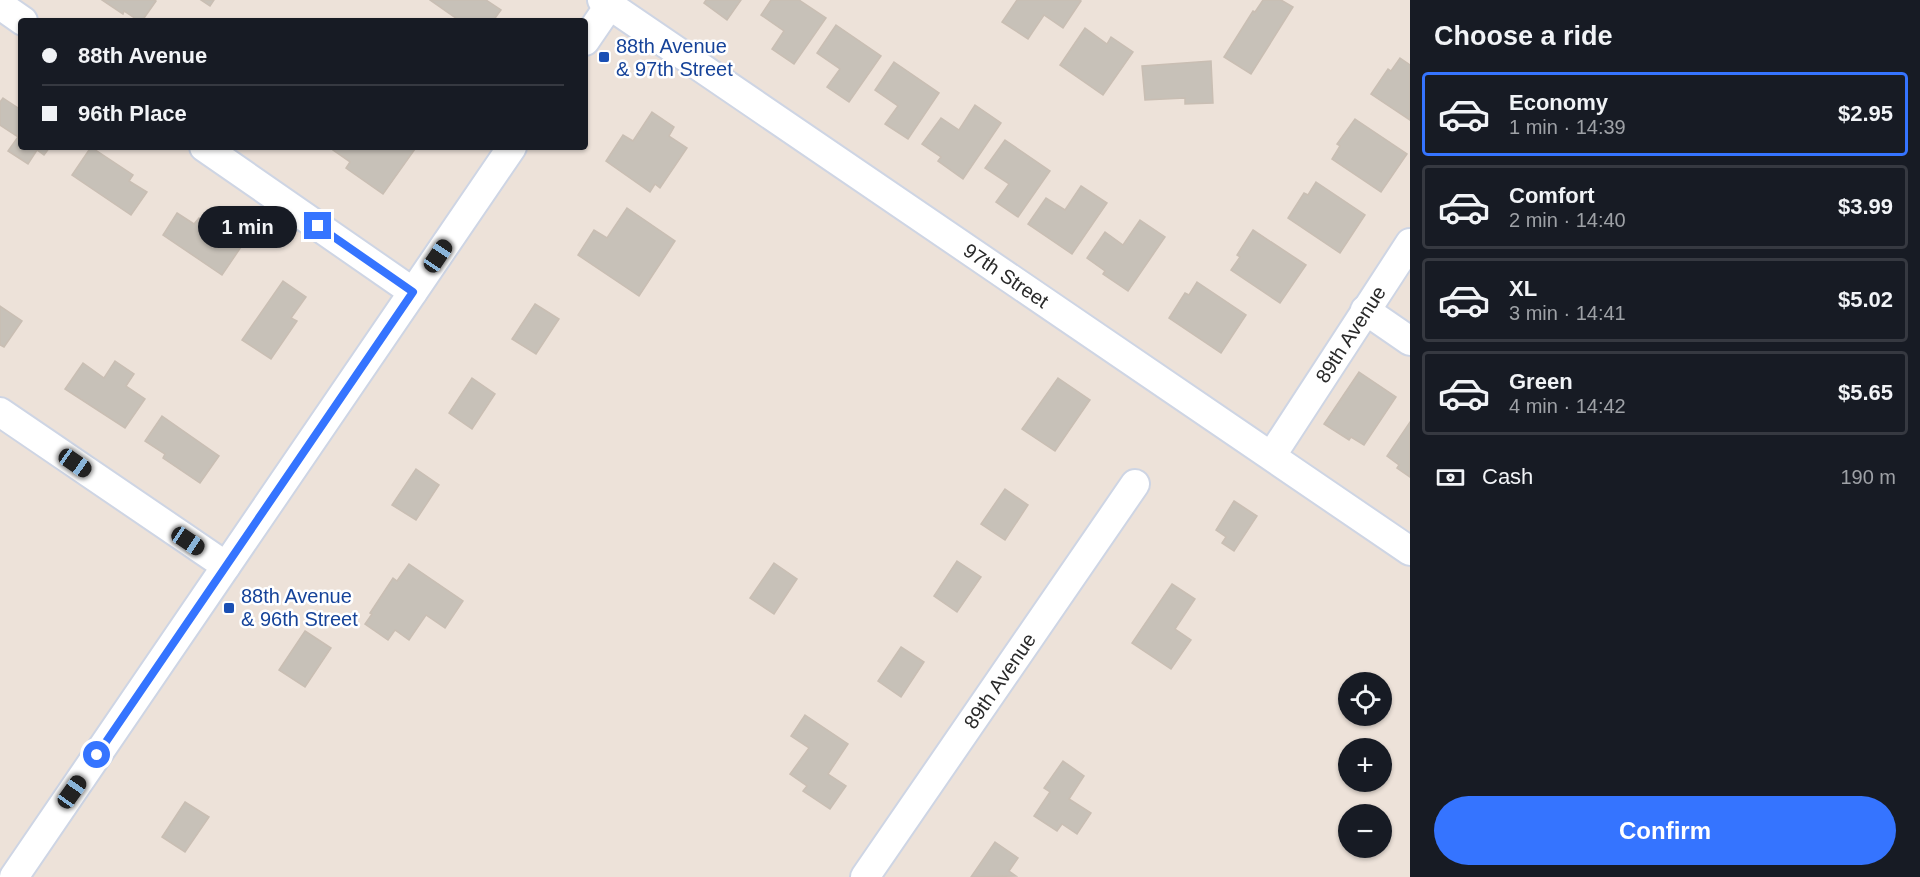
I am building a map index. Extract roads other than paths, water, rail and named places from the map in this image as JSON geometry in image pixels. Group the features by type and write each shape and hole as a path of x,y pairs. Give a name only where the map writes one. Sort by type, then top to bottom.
{"street":[{"path":"588,36 608,2"},
{"name":"97th Street","path":"608,2 1410,551"},
{"path":"0,5 19,18"},
{"path":"208,150 413,292"},
{"path":"14,877 510,150"},
{"name":"89th Avenue","path":"1272,455 1410,243"},
{"path":"1365,310 1410,341"},
{"path":"0,412 226,566"},
{"name":"89th Avenue","path":"865,877 1135,484"}],"place":[{"name":"88th Avenue & 97th Street","path":"604,57"},
{"name":"88th Avenue & 96th Street","path":"229,608"}]}
